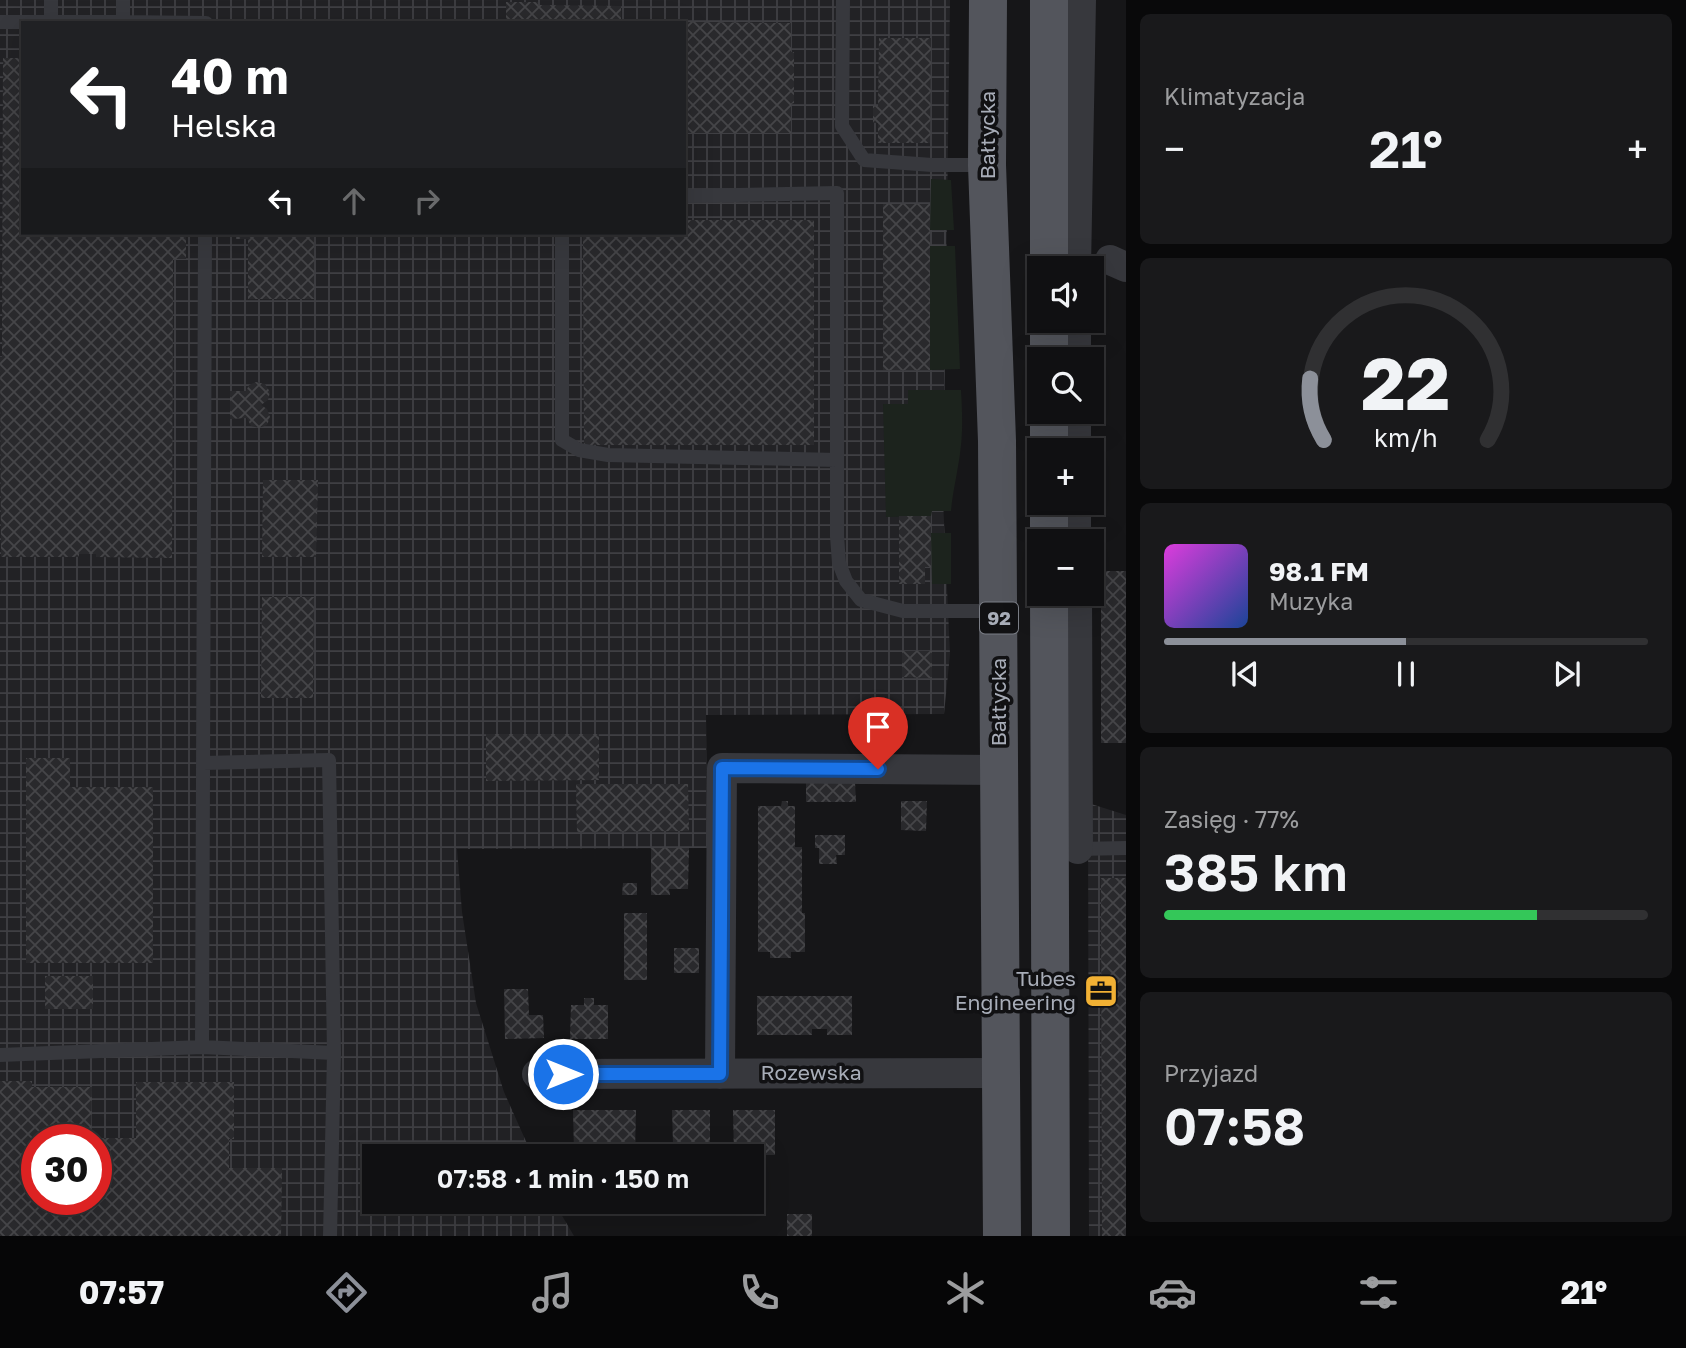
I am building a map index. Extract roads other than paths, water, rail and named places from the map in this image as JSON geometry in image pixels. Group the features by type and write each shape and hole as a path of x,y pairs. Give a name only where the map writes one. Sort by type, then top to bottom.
{"main road":[{"name":"Bałtycka","path":"988,0 987,165 996,370 999,611 1002,1236"},
{"path":"1045,16 1049,256"},
{"name":"92","path":"1049,606 1051,1236"}],"street":[{"path":"1076,256 1081,0"},
{"path":"1077,606 1078,849"},
{"path":"720,1074 722,768 1000,770"},
{"name":"Rozewska","path":"537,1074 1001,1073"}],"lane":[{"path":"51,0 51,21"},
{"path":"123,0 123,21"},
{"path":"843,0 842,126 864,160 932,165 987,165"},
{"path":"0,22 21,22"},
{"path":"686,195 837,193 839,563 846,581 861,600 903,611 999,611"},
{"path":"202,1047 205,235"},
{"path":"562,235 562,440 579,450 608,455 837,460"},
{"path":"203,763 329,760 334,1053 330,1236"},
{"path":"1078,849 1126,848"},
{"path":"0,1055 202,1047 334,1053"}],"place":[{"name":"Tubes Engineering","path":"1101,991"}]}
